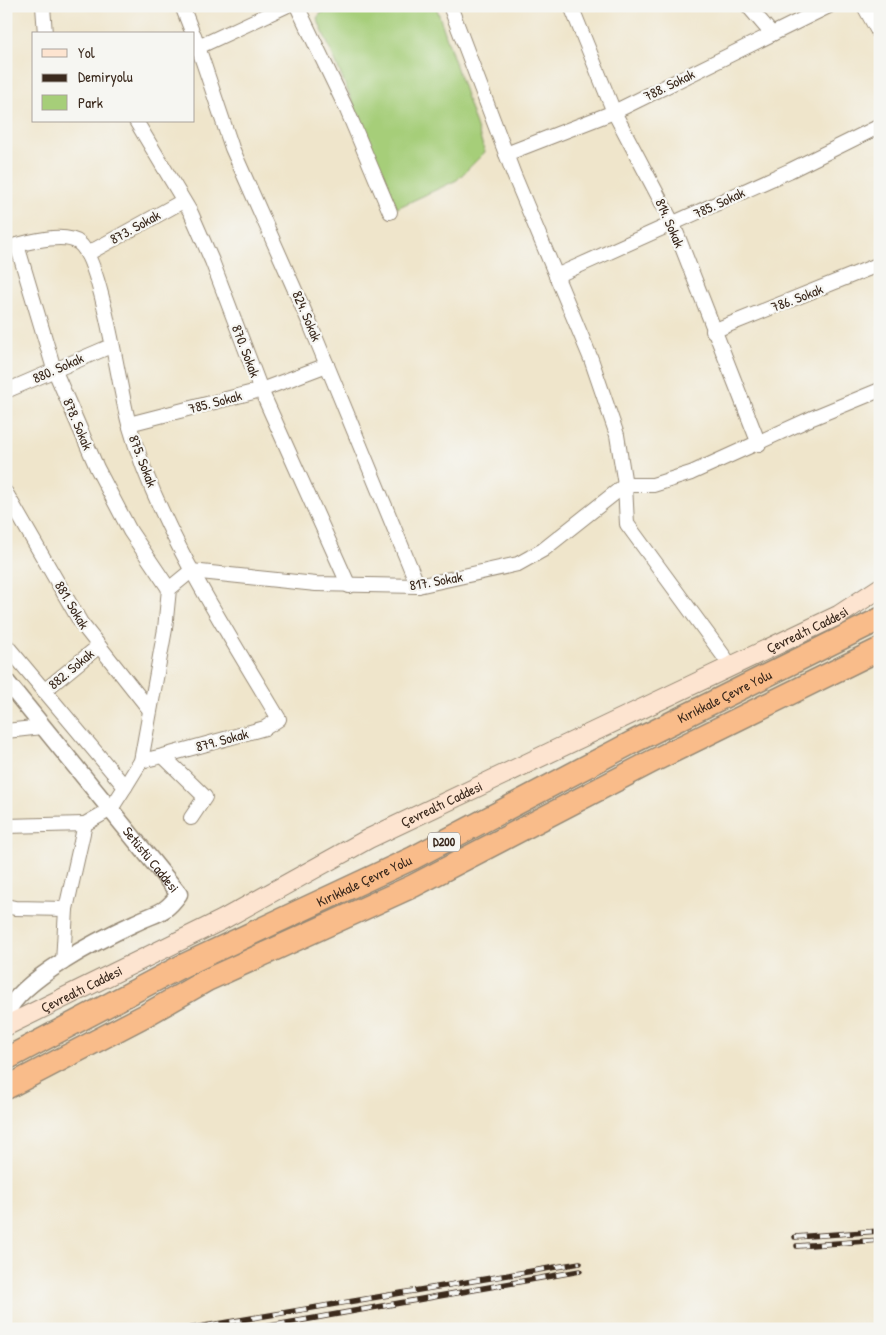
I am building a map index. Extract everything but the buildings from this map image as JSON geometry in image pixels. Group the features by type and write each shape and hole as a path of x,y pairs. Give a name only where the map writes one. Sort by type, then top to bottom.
{"highway":[{"name":"Kırıkkale Çevre Yolu","path":"6,1059 180,967 414,858 633,742 880,619"},
{"name":"Kırıkkale Çevre Yolu","path":"6,1088 208,980 413,886 651,762 880,649"}],"main road":[{"name":"Çevrealtı Caddesi","path":"6,1026 222,920 368,839 839,615 880,588"}],"street":[{"path":"43,6 45,32"},
{"name":"824. Sokak","path":"182,6 192,32"},
{"path":"195,40 286,6"},
{"path":"297,6 347,110 390,212"},
{"path":"450,6 506,154 591,359 617,435 625,485 628,524 731,666"},
{"name":"814. Sokak","path":"571,6 614,112 673,224 713,331 759,444"},
{"path":"748,6 772,34"},
{"name":"788. Sokak","path":"506,154 614,112 829,6"},
{"path":"864,6 880,34"},
{"name":"824. Sokak","path":"195,40 232,148 327,365 418,586"},
{"name":"870. Sokak","path":"137,122 184,201 212,261 261,390 349,586"},
{"name":"785. Sokak","path":"556,276 673,224 880,126"},
{"name":"873. Sokak","path":"87,254 184,201"},
{"name":"875. Sokak","path":"12,247 64,236 80,243 87,254 102,293 111,346 129,424 152,485 191,571 279,719"},
{"name":"878. Sokak","path":"12,247 54,369 101,476 130,531 169,589"},
{"name":"786. Sokak","path":"713,331 880,264"},
{"name":"880. Sokak","path":"6,391 111,346"},
{"name":"785. Sokak","path":"129,424 261,390 327,365"},
{"path":"625,485 653,485 691,474 812,418 880,390"},
{"name":"817. Sokak","path":"191,571 349,586 418,586 518,564 543,550 625,485"},
{"name":"881. Sokak","path":"6,493 81,623 149,709"},
{"path":"6,826 85,824 111,809 141,761 165,629 169,589 191,571"},
{"path":"6,645 125,787"},
{"name":"882. Sokak","path":"44,691 99,646"},
{"name":"Setüstü Caddesi","path":"6,681 179,894 168,909 102,939 26,988 10,1005 6,1014"},
{"name":"879. Sokak","path":"141,761 265,728 279,719"},
{"path":"6,731 42,727"},
{"path":"163,756 205,797 191,818"},
{"path":"63,963 66,909 85,824"},
{"path":"6,906 15,908 66,909"}],"green space":[{"path":"338,6 436,6 485,152 457,180 397,208 317,18 321,13"}],"railway":[{"path":"795,1237 880,1231"},
{"path":"797,1246 880,1240"},
{"path":"187,1329 580,1263"},
{"path":"253,1329 580,1271"}]}
